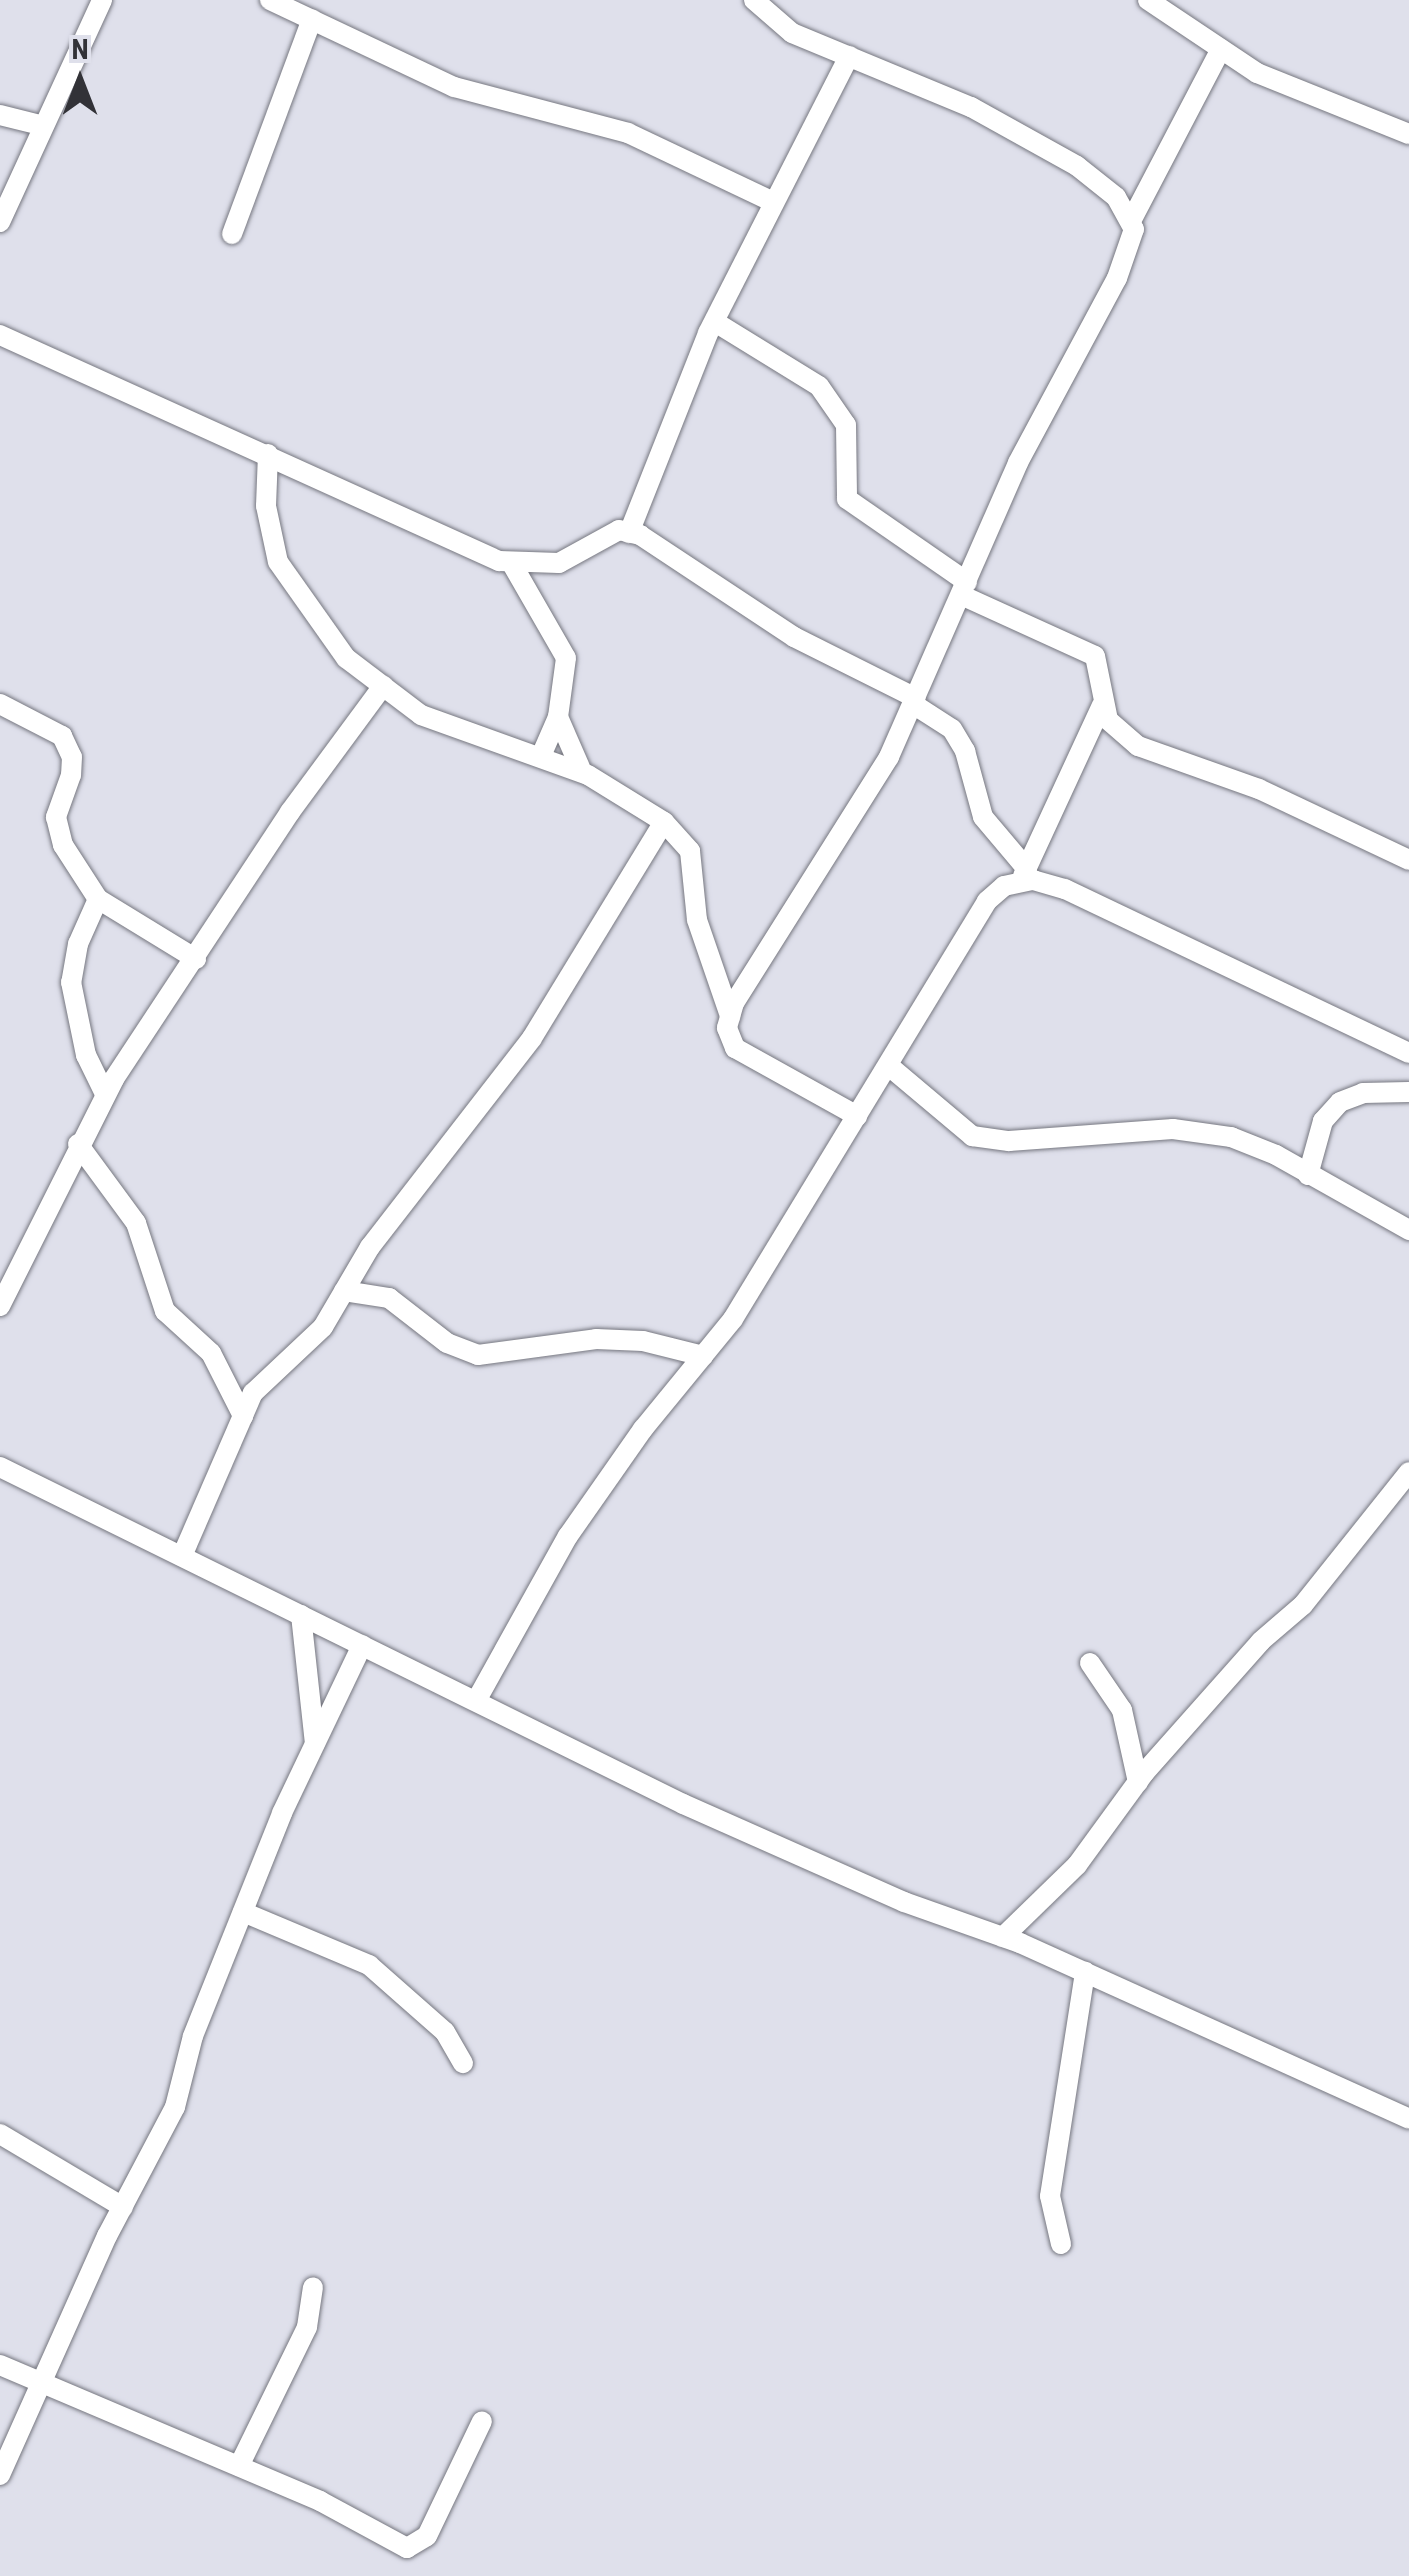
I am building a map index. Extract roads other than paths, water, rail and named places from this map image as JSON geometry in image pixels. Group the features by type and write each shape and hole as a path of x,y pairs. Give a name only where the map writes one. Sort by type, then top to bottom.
{"street":[{"path":"1,217 102,0"},
{"path":"270,0 454,87 628,133 774,202"},
{"path":"754,0 792,33 970,106 1078,166 1116,198 1131,221"},
{"path":"1148,0 1221,49 1300,94 1409,134"},
{"path":"232,234 312,19"},
{"path":"730,1016 889,758 1018,463 1130,248 1131,221 1221,49"},
{"path":"630,532 715,322 848,56"},
{"path":"0,114 44,126"},
{"path":"715,322 819,386 846,425 847,499 964,589 1085,648 1102,672 1102,706 1108,720 1138,746 1259,789 1409,860"},
{"path":"0,335 512,564 559,563 619,530 630,532 684,560 794,637 914,701 952,729 965,751 983,817 1024,874 1065,889 1409,1052"},
{"path":"268,454 266,506 278,562 301,604 346,658 421,716 582,772 664,822 690,851 701,935 730,1016 734,1048 857,1116"},
{"path":"512,564 566,658 558,717 541,756"},
{"path":"0,1306 106,1094 290,812 383,686"},
{"path":"0,704 62,736 72,758 56,817 63,845 98,899 196,958"},
{"path":"476,1701 568,1536 734,1318 987,902 1024,874 1102,706"},
{"path":"558,717 582,772"},
{"path":"182,1556 253,1393 302,1351 532,1038 664,822"},
{"path":"98,899 78,944 71,982 86,1055 106,1094"},
{"path":"888,1066 972,1136 1009,1142 1173,1129 1231,1137 1409,1230"},
{"path":"1308,1174 1323,1121 1340,1102 1363,1092 1409,1092"},
{"path":"78,1144 136,1223 164,1312 210,1354 243,1416"},
{"path":"344,1291 389,1298 446,1344 478,1355 596,1339 642,1341 703,1356"},
{"path":"0,1467 683,1804 904,1902 1035,1950 1409,2119"},
{"path":"1003,1937 1038,1908 1138,1782 1262,1641 1304,1606 1409,1472"},
{"path":"302,1615 315,1743"},
{"path":"0,2475 123,2207 174,2108 184,2062 243,1912 315,1743 362,1646"},
{"path":"1090,1663 1122,1710 1138,1782"},
{"path":"1035,1950 1038,1908"},
{"path":"243,1912 369,1965 445,2032 463,2063"},
{"path":"1061,2244 1050,2196 1084,1972"},
{"path":"0,2134 123,2207"},
{"path":"239,2466 307,2327 313,2288"},
{"path":"0,2365 239,2466 400,2546 416,2548 482,2422"}]}
